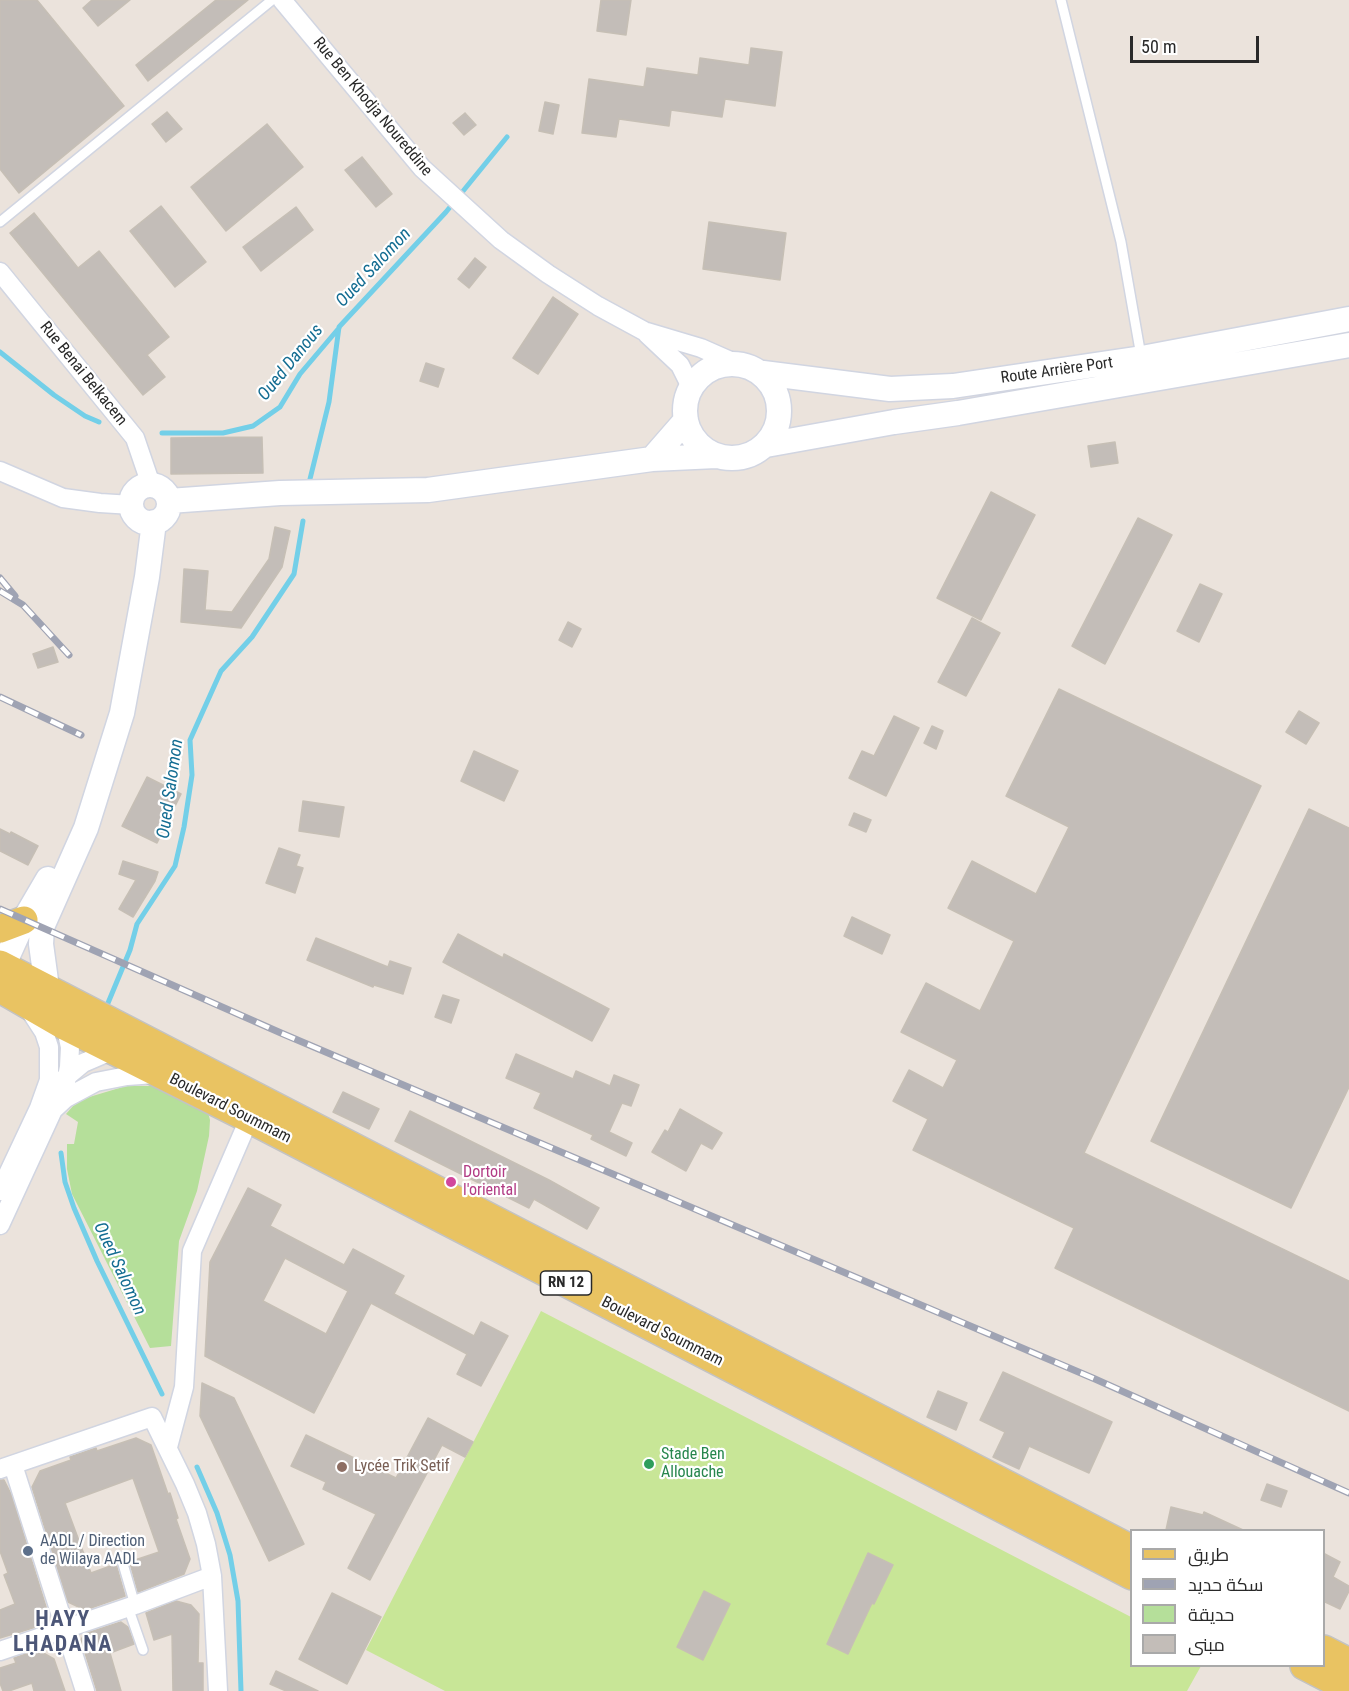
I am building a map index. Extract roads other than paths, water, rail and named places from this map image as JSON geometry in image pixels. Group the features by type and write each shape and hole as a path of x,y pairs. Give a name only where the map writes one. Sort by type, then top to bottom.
{"main road":[{"name":"Boulevard Soummam","path":"13,982 66,1027 160,1073 1130,1575"},
{"name":"Boulevard Soummam","path":"13,982 152,1043 1130,1548"},
{"path":"1325,1649 1349,1662"},
{"path":"1308,1667 1349,1689"}],"street":[{"name":"Rue Ben Khodja Noureddine","path":"282,0 422,168 501,240 598,306 644,331 701,348 735,363"},
{"name":"Rue Benai Belkacem","path":"0,272 135,438 151,485"},
{"name":"Route Arrière Port","path":"763,373 890,389 953,386 1142,358 1349,320"},
{"name":"Rue Ben Khodja Noureddine","path":"644,331 680,365 691,387"},
{"name":"Route Arrière Port","path":"766,445 1349,345"},
{"path":"169,501 280,493 428,490 652,459 716,456 743,458 766,445 775,432 780,416 779,400 773,386 763,373 750,366 735,363 722,364 699,376 691,387 687,398 686,420 691,435 702,448 716,456"},
{"path":"652,459 686,420"},
{"path":"0,471 63,498 132,505"},
{"path":"151,485 161,488 169,501 164,517 154,522 142,520 133,511 135,493 139,488 151,485"},
{"path":"0,1225 46,1109 49,1080 49,1047 44,1032 13,982 22,926 76,822 98,787 112,748 124,703 147,577 154,522"},
{"path":"13,982 41,944 22,926"},
{"path":"0,1191 46,1109 64,1089 70,1047 66,1027"},
{"path":"67,1077 83,1064 112,1050 152,1043"},
{"path":"46,1109 96,1082 160,1073"},
{"path":"168,1447 184,1387 192,1251 249,1119"},
{"path":"85,1691 6,1467 152,1417 173,1401 184,1387"},
{"path":"152,1417 197,1513 206,1544 212,1576 218,1691"},
{"path":"0,1651 212,1576"}],"lane":[{"path":"0,222 272,0"},
{"path":"1061,0 1121,242 1142,358"},
{"path":"121,1557 142,1650"}],"waterway":[{"name":"Oued Salomon","path":"310,479 329,402 339,327 446,212 507,137"},
{"name":"Oued Danous","path":"162,433 223,433 253,426 280,407 300,374 339,328"},
{"name":"Oued Danous","path":"0,352 54,395 85,416 99,422"},
{"name":"Oued Salomon","path":"108,1003 130,950 137,924 175,866 192,775 190,740 221,671 252,637 294,574 303,521"},
{"name":"Oued Salomon","path":"61,1153 65,1182 74,1208 97,1261 162,1394"},
{"name":"Oued Salomon","path":"197,1467 217,1513 230,1555 238,1601 241,1691"}],"railway":[{"path":"0,578 15,596"},
{"path":"0,591 23,605 69,655"},
{"path":"0,697 81,735"},
{"path":"0,909 281,1033 1095,1379 1349,1493"}],"place":[{"name":"Dortoir l'oriental","path":"451,1182"},
{"name":"Stade Ben Allouache","path":"649,1464"},
{"name":"Lycée Trik Setif","path":"342,1467"},
{"name":"AADL / Direction de Wilaya AADL","path":"28,1551"}],"district":[{"name":"ḤAYY LḤAḌANA","path":"63,1632"}]}
